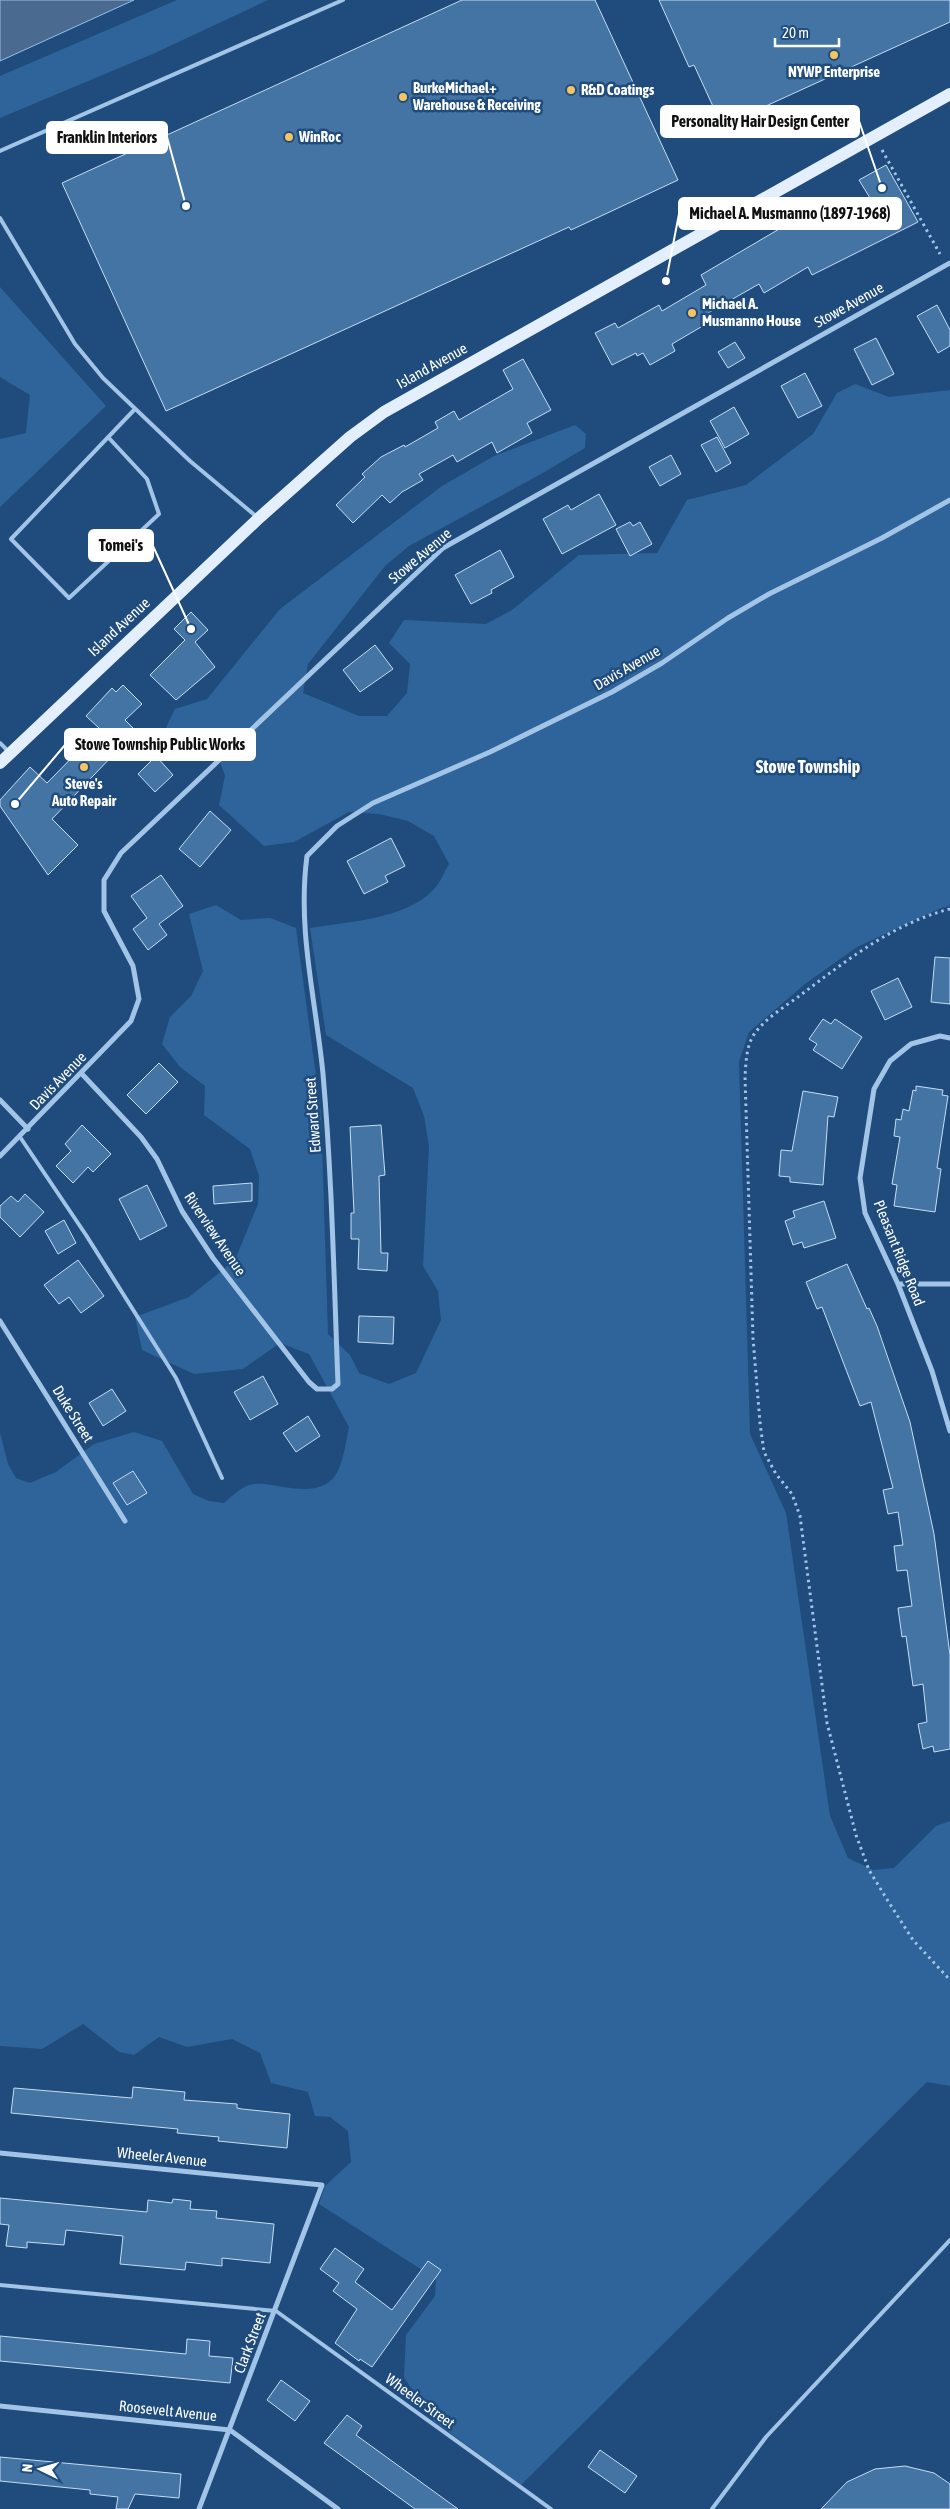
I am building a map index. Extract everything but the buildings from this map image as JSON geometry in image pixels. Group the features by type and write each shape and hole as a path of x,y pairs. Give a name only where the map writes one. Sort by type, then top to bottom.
{"main road":[{"name":"Island Avenue","path":"0,763 259,518 350,437 384,412 950,94"}],"street":[{"name":"Stowe Avenue","path":"131,1021 139,999 133,966 104,911 104,880 120,853 422,567 443,548 465,534 948,264"},
{"name":"Davis Avenue","path":"313,848 336,826 373,803 490,752 612,692 662,663 761,598 882,538 950,500"},
{"name":"Edward Street","path":"313,848 307,856 303,922 321,1056 328,1132 338,1384"},
{"name":"Davis Avenue","path":"0,1156 28,1130 131,1021"},
{"name":"Pleasant Ridge Road","path":"950,1038 940,1036 911,1044 890,1061 874,1089 860,1178 865,1213 898,1284 932,1370 950,1431"},
{"name":"Riverview Avenue","path":"82,1074 142,1138 157,1159 182,1211 213,1258 309,1382 323,1391 332,1389 338,1384"},
{"path":"0,1100 28,1130"},
{"path":"898,1284 950,1284"},
{"name":"Duke Street","path":"0,1321 125,1521"},
{"name":"Wheeler Avenue","path":"0,2153 322,2185"},
{"name":"Clark Street","path":"199,2509 276,2311 322,2185"},
{"name":"Roosevelt Avenue","path":"0,2406 230,2430 338,2509"}],"lane":[{"path":"0,151 343,0"},
{"path":"0,218 75,344 103,378 190,461 259,518"},
{"path":"108,437 147,479 159,514 69,598 11,539 135,408"},
{"path":"0,743 10,753"},
{"path":"20,1137 86,1235 176,1378 222,1478"},
{"path":"712,2509 766,2438 950,2240"},
{"path":"0,2285 276,2311"},
{"name":"Wheeler Street","path":"276,2311 551,2509"}],"path":[{"path":"874,136 948,264"},
{"path":"950,910 905,926 854,954 768,1019 754,1034 747,1054 745,1077 753,1338 764,1452 776,1474 792,1494 800,1516 827,1723 856,1835 869,1870 913,1940 950,1980"}],"shaded area":[{"path":"0,0 134,0 0,61"},
{"path":"177,0 268,0 155,53 0,118 0,76"},
{"path":"0,287 106,406 0,507 0,439 26,433 30,395 0,377"},
{"path":"855,384 889,397 950,390 950,906 941,908 857,947 805,984 749,1032 739,1062 750,1434 786,1513 830,1816 848,1858 873,1870 894,1868 936,1826 950,1821 950,2086 927,2082 521,2485 430,2418 404,2377 406,2335 435,2296 436,2279 319,2204 325,2186 351,2162 348,2131 330,2117 315,2116 308,2092 271,2083 260,2053 232,2039 187,2047 159,2037 134,2055 119,2052 83,2024 42,2049 0,2046 0,1433 8,1464 16,1478 30,1483 56,1472 94,1444 134,1432 162,1441 193,1494 209,1501 224,1503 242,1488 253,1484 302,1489 316,1488 334,1478 339,1469 349,1427 309,1354 280,1343 243,1369 194,1374 142,1350 135,1317 189,1297 235,1260 258,1204 259,1176 250,1149 204,1115 205,1086 180,1067 162,1044 170,1017 191,996 203,971 189,914 216,905 241,920 270,918 296,928 321,1113 328,1334 350,1355 359,1373 389,1384 416,1373 441,1320 438,1291 423,1266 429,1146 424,1116 413,1088 326,1035 310,928 375,918 408,907 421,900 435,887 449,864 434,836 408,821 379,814 349,812 294,842 264,846 219,805 225,776 214,744 188,746 163,734 175,709 207,699 280,609 442,486 494,456 575,425 586,434 585,448 409,546 385,566 308,664 303,693 359,716 387,716 407,693 410,664 389,643 404,620 486,624 512,610 579,555 657,553 687,500 746,485 813,434 837,393"}],"place":[{"name":"NYWP Enterprise","path":"834,55"},
{"name":"R&D Coatings","path":"571,90"},
{"name":"BurkeMichael+ Warehouse & Receiving","path":"403,97"},
{"name":"WinRoc","path":"289,137"},
{"name":"Personality Hair Design Center","path":"882,188"},
{"name":"Franklin Interiors","path":"186,206"},
{"name":"Michael A. Musmanno (1897-1968)","path":"666,281"},
{"name":"Michael A. Musmanno House","path":"692,313"},
{"name":"Tomei's","path":"191,629"},
{"name":"Steve's Auto Repair","path":"84,767"},
{"name":"Stowe Township Public Works","path":"15,804"}],"district":[{"name":"Stowe Township","path":"808,767"}]}
